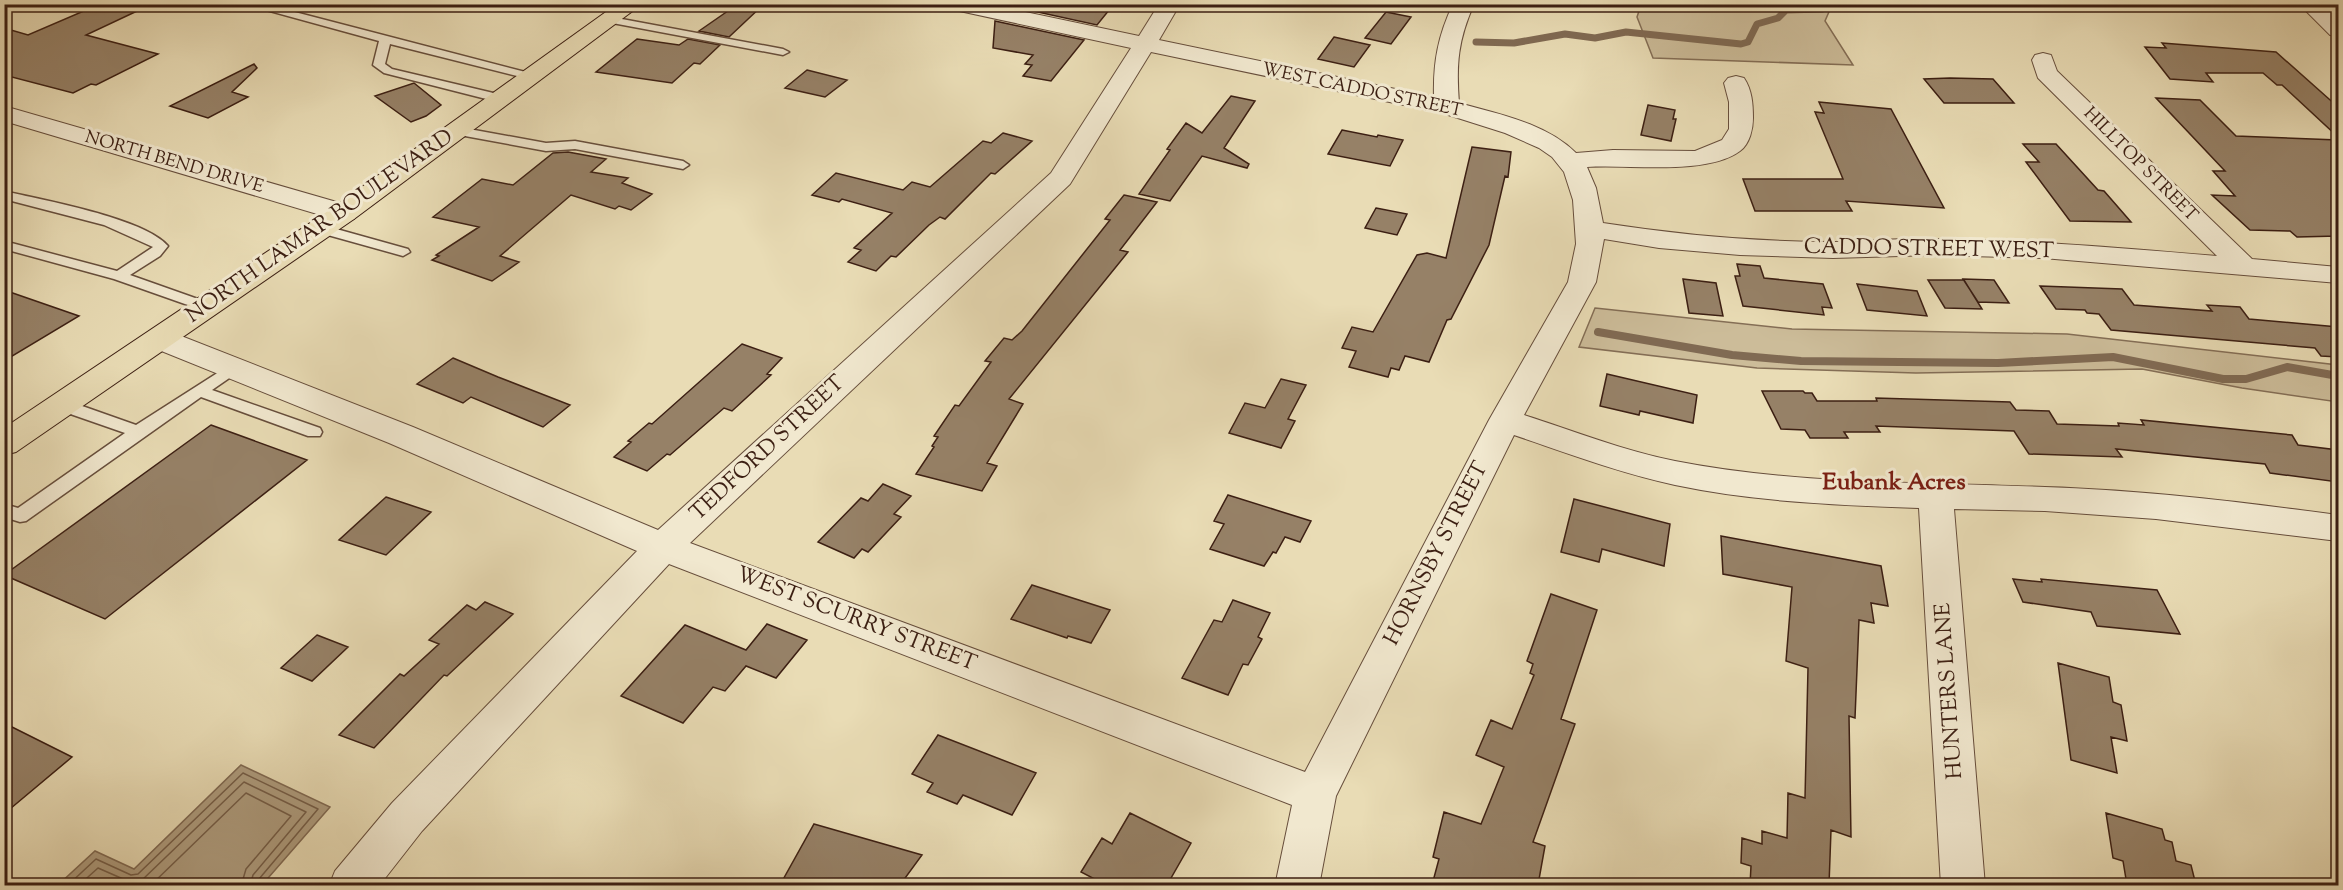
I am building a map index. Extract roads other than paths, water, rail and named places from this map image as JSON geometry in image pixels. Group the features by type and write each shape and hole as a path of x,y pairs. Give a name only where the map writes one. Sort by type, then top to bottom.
{"main road":[{"name":"NORTH LAMAR BOULEVARD","path":"4,444 322,229 621,12"}],"street":[{"path":"955,4 1144,46"},
{"name":"TEDFORD STREET","path":"351,885 407,817 663,547 1061,178 1170,4"},
{"path":"1446,107 1444,59 1448,39 1464,4"},
{"path":"2309,4 2338,30"},
{"name":"WEST CADDO STREET","path":"1144,46 1446,107 1525,132 1570,161"},
{"name":"HILLTOP STREET","path":"2043,60 2046,73 2244,267"},
{"path":"1592,229 1584,194 1570,161 1613,158 1699,159 1732,145 1741,129 1741,102 1736,83"},
{"name":"NORTH BEND DRIVE","path":"4,113 344,213"},
{"name":"CADDO STREET WEST","path":"1592,229 1659,240 1740,247 1833,250 1933,247 2043,250 2338,275"},
{"name":"HORNSBY STREET","path":"1297,885 1315,795 1505,420 1582,282 1589,259 1592,229"},
{"name":"WEST SCURRY STREET","path":"160,339 401,435 663,547 1315,795"},
{"path":"1505,420 1622,458 1694,476 1785,489 2047,499 2201,509 2338,528"},
{"name":"HUNTERS LANE","path":"1936,496 1963,885"}],"lane":[{"path":"249,4 532,77"},
{"path":"621,12 783,52"},
{"path":"385,40 379,65 388,70 502,99"},
{"path":"458,131 546,147 594,148 683,165"},
{"path":"4,195 99,219 150,239 161,246 155,253 119,276"},
{"path":"322,229 403,252"},
{"path":"4,245 119,276 207,307"},
{"path":"4,510 20,516 233,368"},
{"path":"200,391 314,432"},
{"path":"62,405 138,432"}],"water":[{"path":"241,765 330,807 262,885 58,885 95,851 134,869"}],"waterway":[{"path":"1476,42 1514,43 1565,34 1595,38 1626,32 1741,44 1748,42 1757,24 1778,18 1786,10 1822,9 1822,4"},
{"path":"1598,332 1732,355 1801,361 1998,363 2113,357 2223,379 2246,379 2287,367 2338,376"}],"district":[{"name":"Eubank Acres","path":"1894,483"}]}
